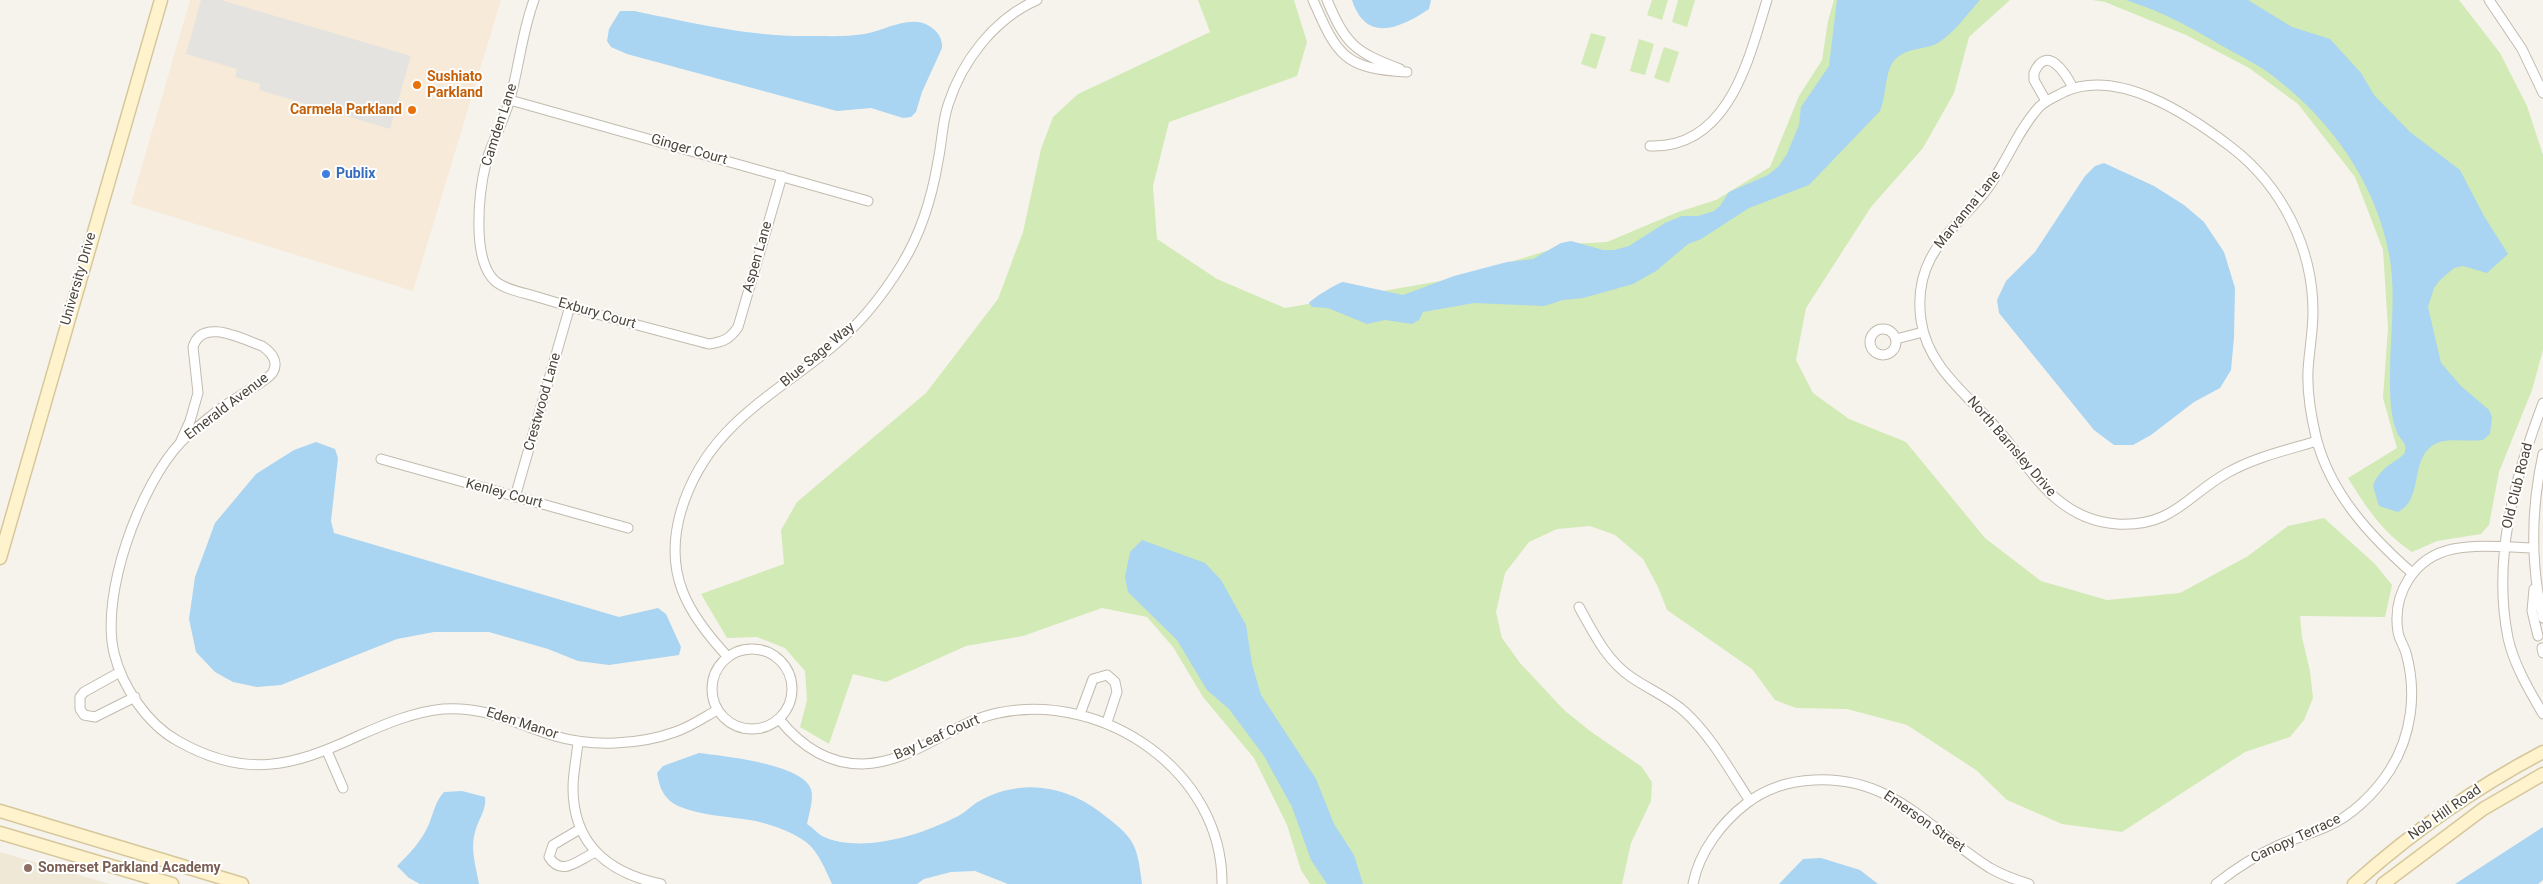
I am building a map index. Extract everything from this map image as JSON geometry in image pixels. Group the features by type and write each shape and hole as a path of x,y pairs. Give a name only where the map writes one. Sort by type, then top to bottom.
{"main road":[{"name":"University Drive","path":"0,558 76,289 161,0"},
{"name":"Nob Hill Road","path":"2354,884 2423,827 2469,795 2543,752"},
{"name":"Nob Hill Road","path":"2383,884 2483,809 2543,774"},
{"path":"0,811 242,884"},
{"path":"0,833 172,884"}],"street":[{"name":"Camden Lane","path":"482,251 479,228 482,183 486,162 510,100 521,45 534,0"},
{"name":"Blue Sage Way","path":"728,657 694,617 684,599 678,580 676,535 689,489 699,469 729,428 746,412 833,346 872,307 890,284 904,261 927,210 934,185 947,106 957,81 984,40 1020,3 1037,0"},
{"path":"1313,0 1328,36 1350,60 1378,71 1407,72 1369,58 1358,50 1346,38 1327,0"},
{"path":"1650,146 1665,147 1692,136 1720,112 1734,94 1745,70 1767,0"},
{"path":"2489,0 2522,49 2543,93"},
{"path":"2046,101 2034,80 2036,67 2042,63 2048,61 2057,64 2064,70 2073,88"},
{"name":"Marvanna Lane","path":"1923,332 1920,298 1923,278 1931,257 1942,238 1980,198 1995,178 2022,128 2046,101 2073,88 2095,85 2122,86 2144,94 2230,146 2254,166 2272,188 2288,214 2308,267 2313,314 2308,374 2311,409 2317,440 2332,477 2350,508 2369,532 2412,573"},
{"name":"Ginger Court","path":"510,100 868,201"},
{"name":"Aspen Lane","path":"732,336 738,327 782,176"},
{"name":"Exbury Court","path":"482,251 486,268 495,280 508,287 709,344 722,342 732,336"},
{"name":"Crestwood Lane","path":"516,497 570,306"},
{"name":"Emerald Avenue","path":"120,672 113,651 111,627 112,604 122,558 132,525 145,496 180,443 190,421 198,393 193,347 195,340 209,331 216,330 262,346 268,350 274,357 275,366 270,376 237,396 180,443"},
{"path":"1896,339 1923,332"},
{"name":"North Barnsley Drive","path":"1923,332 1934,356 1946,375 2007,440 2032,476 2050,496 2068,509 2092,519 2114,524 2136,523 2161,517 2178,510 2225,474 2255,459 2317,440"},
{"name":"Old Club Road","path":"2543,403 2516,485 2504,547 2503,586 2508,638 2516,663 2543,714"},
{"name":"Old Club Road","path":"2543,454 2537,489 2532,548 2535,579 2543,618"},
{"name":"Kenley Court","path":"381,460 628,528"},
{"name":"Canopy Terrace","path":"2216,884 2252,859 2344,818 2376,789 2390,769 2408,730 2411,710 2410,672 2398,633 2397,614 2403,586 2412,573 2435,555 2452,550 2504,547 2532,548"},
{"name":"Old Club Road","path":"2535,579 2543,598"},
{"name":"Old Club Road","path":"2535,579 2532,610 2538,636"},
{"path":"1580,607 1605,651 1614,662 1629,676 1684,711 1702,730 1750,801"},
{"path":"757,650 768,653 783,665 791,682 791,693 789,703 778,720 758,728 740,727 731,723 717,710 712,689 713,679 717,668 728,657 742,651 757,650"},
{"path":"120,672 84,692 80,697 80,709 84,715 95,717 134,697"},
{"name":"Eden Manor","path":"120,672 134,697 153,721 170,736 214,758 240,764 266,766 290,762 327,751 399,719 444,709 491,712 556,736 578,741 602,742 654,738 692,725 717,710"},
{"path":"1080,714 1093,680 1107,675 1116,682 1117,692 1107,722"},
{"name":"Bay Leaf Court","path":"778,720 808,748 844,763 862,764 901,757 958,727 998,713 1025,709 1080,714 1107,722 1129,733 1168,762 1191,789 1216,837 1221,860 1222,884"},
{"path":"578,741 573,786 574,807 580,829 596,852 610,865 632,877 661,884"},
{"path":"327,751 343,788"},
{"name":"Emerson Street","path":"1694,884 1698,866 1724,824 1750,801 1767,790 1802,780 1838,780 1858,783 1892,796 1992,869 2029,884"},
{"path":"580,829 553,845 549,857 553,864 560,868 568,868 581,858 596,852"}],"shaded area":[{"path":"190,0 501,0 413,291 131,204"},
{"path":"201,0 221,0 411,56 390,129 259,90 260,84 235,77 237,69 186,54"},
{"name":"Somerset Parkland Academy","path":"0,852 110,884 0,884"}],"green space":[{"path":"1198,0 1294,0 1307,42 1297,76 1169,122 1153,186 1157,239 1217,279 1285,308 1458,278 1569,244 1607,242 1678,212 1716,200 1770,167 1799,96 1822,60 1828,21 1834,0 2010,0 1969,37 1954,93 1923,148 1871,207 1806,308 1796,360 1813,393 1849,419 1906,442 1985,538 2041,581 2107,600 2180,593 2248,556 2288,526 2324,518 2375,564 2392,585 2385,617 2300,616 2313,698 2304,720 2290,737 2245,752 2122,832 2062,824 2007,800 1976,770 1907,725 1847,709 1796,708 1775,700 1752,669 1667,610 1658,587 1643,559 1615,535 1590,526 1557,529 1529,542 1505,573 1496,612 1502,638 1520,663 1564,710 1590,731 1642,767 1652,782 1651,801 1631,843 1622,884 1310,884 1301,870 1287,825 1254,758 1203,697 1173,647 1147,617 1102,608 1023,636 966,646 886,682 853,674 829,744 800,727 807,700 805,671 785,648 757,637 727,638 701,594 784,564 781,530 797,502 926,393 998,299 1023,232 1041,149 1053,117 1078,94 1210,32"},
{"path":"1652,0 1668,0 1662,20 1647,15"},
{"path":"1678,0 1695,0 1687,27 1672,22"},
{"path":"2092,0 2459,0 2500,53 2527,106 2543,155 2543,350 2532,390 2499,472 2489,525 2481,534 2437,541 2412,552 2384,528 2348,478 2397,448 2383,398 2388,328 2383,250 2355,177 2298,104 2249,68 2186,35 2105,2"},
{"path":"1591,33 1606,37 1596,69 1581,64"},
{"path":"1639,39 1654,44 1645,75 1630,71"},
{"path":"1664,47 1679,52 1669,83 1654,78"}],"water":[{"path":"1352,0 1431,0 1429,9 1418,16 1395,26 1384,28 1375,27 1366,22 1358,14"},
{"path":"1837,0 1980,0 1954,30 1942,40 1931,46 1907,52 1897,57 1888,72 1880,111 1809,185 1749,208 1701,239 1688,244 1656,271 1633,284 1583,298 1563,300 1544,306 1474,303 1423,312 1419,320 1412,324 1385,320 1367,324 1328,308 1312,307 1309,303 1325,291 1343,282 1403,295 1454,276 1507,262 1533,259 1561,243 1571,241 1603,250 1614,250 1629,246 1665,223 1682,216 1698,216 1714,211 1720,206 1729,192 1768,175 1779,166 1787,154 1799,125 1801,107 1829,66"},
{"path":"2126,0 2248,0 2292,27 2330,39 2361,73 2374,95 2410,132 2460,170 2484,216 2508,254 2487,273 2463,266 2454,268 2434,288 2428,307 2441,363 2461,386 2489,410 2492,417 2490,434 2483,440 2454,440 2437,443 2428,449 2422,457 2411,498 2406,506 2398,512 2379,506 2373,486 2385,468 2403,455 2406,449 2395,426 2391,405 2390,361 2393,303 2390,259 2384,231 2375,205 2363,180 2333,134 2314,113 2273,76 2188,27"},
{"path":"620,11 634,11 744,32 788,36 858,35 901,23 916,22 923,23 934,30 941,40 942,48 922,92 916,112 911,117 903,118 871,108 837,111 627,54 611,47 607,41 609,29"},
{"path":"2104,163 2154,186 2184,205 2204,222 2224,252 2235,288 2231,370 2220,388 2194,402 2151,435 2133,445 2114,445 2094,430 1999,313 1997,300 2006,281 2035,252 2085,176 2095,166"},
{"path":"316,442 335,449 338,458 331,521 334,533 619,617 658,608 666,614 681,647 679,655 609,665 578,661 548,649 489,632 434,632 397,639 281,685 257,687 233,682 215,672 196,652 189,619 195,577 215,523 256,474 294,450"},
{"path":"1142,540 1205,563 1221,580 1246,625 1252,664 1261,695 1316,779 1334,824 1354,855 1363,884 1327,884 1311,860 1292,807 1264,756 1229,709 1207,690 1177,640 1128,592 1125,577 1130,552"},
{"path":"699,753 761,763 794,773 805,780 811,789 812,801 807,824 822,836 837,841 853,843 889,840 924,831 957,817 976,803 992,795 1008,790 1024,787 1056,790 1086,803 1100,812 1127,835 1132,842 1138,859 1142,884 1008,884 975,871 951,872 924,879 917,884 832,884 814,851 806,842 793,834 757,821 685,809 669,800 661,788 657,773 663,766"},
{"path":"462,791 485,797 484,810 475,832 473,845 479,884 420,884 409,878 397,866 423,836 437,803 444,792"},
{"path":"2543,827 2543,880 2538,884 2455,884"},
{"path":"1821,858 1860,870 1878,884 1779,884 1803,859"}],"place":[{"name":"Sushiato Parkland","path":"417,85"},
{"name":"Carmela Parkland","path":"412,110"},
{"name":"Publix","path":"326,174"},
{"name":"Somerset Parkland Academy","path":"28,868"}]}
